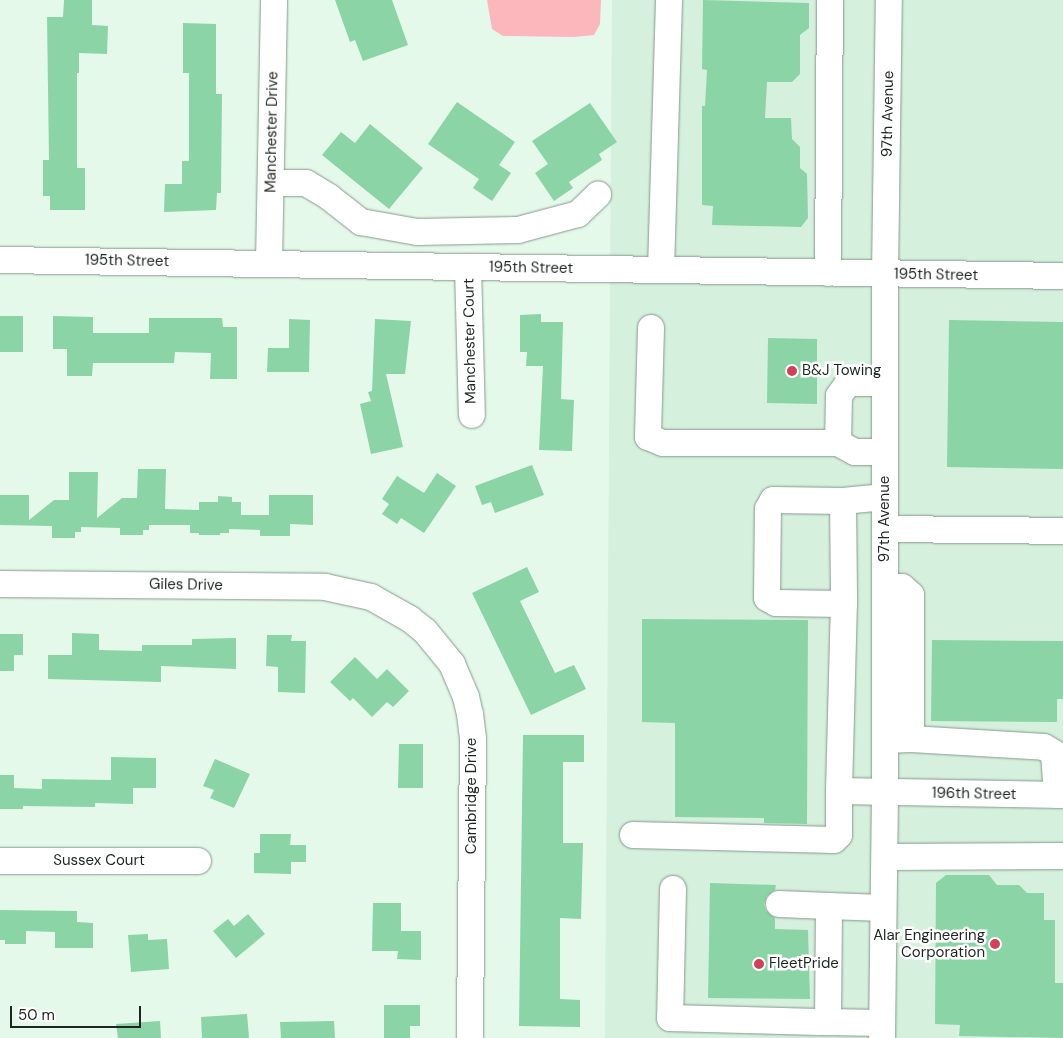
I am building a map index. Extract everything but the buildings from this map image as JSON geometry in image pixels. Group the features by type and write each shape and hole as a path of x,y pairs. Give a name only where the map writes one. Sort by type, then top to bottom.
{"street":[{"name":"Manchester Drive","path":"270,263 274,0"},
{"path":"661,270 669,0"},
{"path":"828,273 830,0"},
{"name":"97th Avenue","path":"882,1030 886,793 885,274 890,0"},
{"path":"271,183 306,183 329,197 362,222 417,232 518,230 578,214 598,195"},
{"name":"195th Street","path":"0,260 1063,276"},
{"name":"Manchester Court","path":"468,267 472,415"},
{"path":"651,328 648,437 663,443 838,443 855,452 885,452"},
{"path":"838,443 839,396 848,383 885,383"},
{"path":"844,604 776,603 767,598 768,509 773,500 843,501 885,497"},
{"path":"633,835 834,840 838,835 844,635 843,501"},
{"path":"885,529 1063,531"},
{"name":"Giles Drive","path":"0,584 306,586 344,590 371,597"},
{"path":"885,587 902,587 911,595 911,739"},
{"name":"Cambridge Drive","path":"371,597 410,618 442,650 458,678 470,714 472,739 470,1038"},
{"path":"844,635 885,636"},
{"path":"885,740 911,739 1044,747 1054,754 1060,795"},
{"name":"196th Street","path":"839,791 1060,795"},
{"path":"885,857 1063,856"},
{"name":"Sussex Court","path":"0,861 198,861"},
{"path":"673,889 670,1018 828,1022 882,1030"},
{"path":"779,904 884,908"},
{"path":"828,1022 829,906"}],"shaded area":[{"path":"487,0 601,0 600,24 594,35 574,37 503,36 492,29"},
{"path":"612,0 1063,0 1063,1038 605,1038"}],"place":[{"name":"B&J Towing","path":"792,371"},
{"name":"Alar Engineering Corporation","path":"995,944"},
{"name":"FleetPride","path":"759,964"}]}
